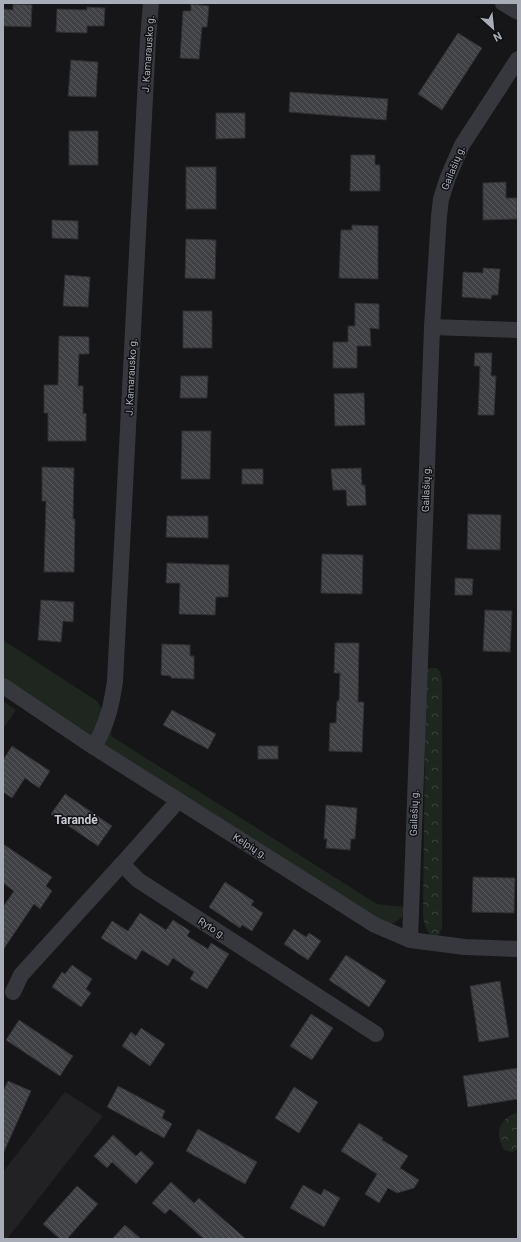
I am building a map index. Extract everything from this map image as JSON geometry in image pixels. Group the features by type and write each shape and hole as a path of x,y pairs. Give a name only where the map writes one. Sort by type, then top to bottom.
{"street":[{"name":"J. Kamarausko g.","path":"94,747 105,727 111,707 115,681 151,3"},
{"path":"503,3 518,12"},
{"name":"Gailašių g.","path":"410,940 432,327 441,199 448,177 462,145 518,59"},
{"path":"432,327 518,330"},
{"name":"Kelpių g.","path":"3,686 178,801 375,925 410,940 464,947 518,949"},
{"path":"13,992 21,975 178,801"},
{"name":"Ryto g.","path":"122,864 138,880 376,1034"}],"shaded area":[{"path":"65,1092 103,1116 7,1239 3,1239 3,1172"}],"green space":[{"path":"3,640 97,701 112,726 111,736 377,904 405,907 402,917 394,923 387,923 226,825 3,677"},
{"path":"437,668 440,672 442,680 442,928 438,937 429,934 425,926 423,916 426,669"},
{"path":"3,701 16,710 3,729"},
{"path":"518,1112 518,1149 512,1152 504,1150 499,1138 500,1127 506,1118"}],"building":[{"path":"13,4 32,5 31,27 3,26 3,9 13,10"},
{"path":"191,4 209,6 207,27 202,27 199,59 180,58 183,11 191,11"},
{"path":"87,7 105,8 104,26 87,26 87,33 56,32 57,9 87,10"},
{"path":"458,33 482,48 442,110 418,94"},
{"path":"71,60 98,62 96,97 68,96"},
{"path":"290,92 388,99 386,120 289,112"},
{"path":"216,113 245,113 245,138 216,139"},
{"path":"69,131 98,131 98,165 69,165"},
{"path":"351,155 375,155 375,165 380,165 380,191 350,191"},
{"path":"186,167 216,167 216,209 186,209"},
{"path":"506,182 506,198 517,198 517,219 483,220 483,183"},
{"path":"52,220 78,221 78,239 52,238"},
{"path":"352,225 378,226 378,279 339,278 341,230 352,230"},
{"path":"186,239 216,240 215,279 185,278"},
{"path":"483,268 500,269 498,295 492,295 491,299 462,297 463,272 483,273"},
{"path":"65,275 90,277 88,307 63,306"},
{"path":"355,303 379,304 379,329 370,328 371,346 357,346 357,368 333,368 333,342 348,342 348,326 355,326"},
{"path":"183,311 212,311 212,348 183,348"},
{"path":"59,336 89,337 89,354 79,354 78,386 83,386 83,414 86,413 86,441 48,441 48,413 44,413 44,385 58,385"},
{"path":"475,353 492,353 491,376 496,376 494,415 478,415 480,366 474,366"},
{"path":"181,376 208,376 207,398 180,398"},
{"path":"364,393 365,425 335,426 334,394"},
{"path":"182,431 211,431 210,479 181,479"},
{"path":"42,467 74,468 74,572 44,572 46,501 42,501"},
{"path":"361,468 362,485 365,485 366,505 347,506 346,490 333,490 331,469"},
{"path":"242,469 263,469 263,484 242,484"},
{"path":"468,514 501,515 500,550 467,549"},
{"path":"167,516 208,516 208,538 166,537"},
{"path":"322,554 363,555 362,594 321,593"},
{"path":"167,563 229,565 228,597 216,597 215,615 179,614 180,583 166,583"},
{"path":"455,578 473,579 472,595 455,595"},
{"path":"41,600 74,602 73,622 63,621 61,642 38,640"},
{"path":"485,610 512,611 510,652 483,651"},
{"path":"335,643 359,643 358,702 364,702 362,752 329,751 330,723 336,723 337,701 339,701 340,673 334,673"},
{"path":"162,644 190,645 190,656 194,656 194,679 171,678 171,676 161,675"},
{"path":"172,710 216,734 208,749 163,725"},
{"path":"12,746 50,771 39,788 25,778 12,798 3,792 3,760"},
{"path":"258,746 278,746 278,759 258,759"},
{"path":"65,794 112,826 98,846 51,814"},
{"path":"326,805 357,808 355,839 351,839 350,850 326,848 327,839 324,839"},
{"path":"3,844 52,877 46,886 52,891 40,909 34,904 3,950 3,907 14,891 3,883"},
{"path":"473,877 515,878 514,913 472,912"},
{"path":"225,882 254,901 251,905 263,913 252,931 242,925 240,928 209,907"},
{"path":"140,913 166,930 173,920 190,931 187,936 208,949 211,943 229,954 207,989 190,979 194,972 173,958 168,966 142,950 136,960 101,938 112,921 128,931"},
{"path":"294,929 306,937 309,933 321,941 308,960 284,944"},
{"path":"346,955 386,981 369,1007 329,980"},
{"path":"72,965 92,979 86,989 91,993 81,1007 52,987 62,972 65,974"},
{"path":"500,981 509,1037 479,1042 470,986"},
{"path":"311,1014 333,1028 312,1060 290,1046"},
{"path":"19,1020 73,1056 60,1076 6,1040"},
{"path":"141,1028 165,1044 150,1066 122,1046 131,1032 136,1036"},
{"path":"518,1068 518,1099 468,1107 463,1076"},
{"path":"8,1081 31,1091 3,1154 3,1091"},
{"path":"118,1086 165,1111 162,1118 172,1124 164,1138 107,1107"},
{"path":"294,1087 318,1102 299,1133 275,1118"},
{"path":"359,1123 383,1138 382,1140 408,1156 400,1168 419,1180 414,1188 397,1193 388,1188 379,1203 365,1194 377,1174 341,1151"},
{"path":"198,1129 257,1162 245,1184 186,1151"},
{"path":"113,1135 136,1156 141,1151 154,1163 136,1184 112,1162 107,1168 94,1156"},
{"path":"171,1182 194,1203 199,1198 246,1239 204,1239 170,1209 165,1214 152,1203"},
{"path":"303,1185 321,1195 324,1189 340,1198 324,1227 290,1208"},
{"path":"77,1186 98,1204 67,1239 60,1239 43,1224"},
{"path":"125,1225 141,1239 112,1239"}],"district":[{"name":"Tarandė","path":"76,820"}]}
